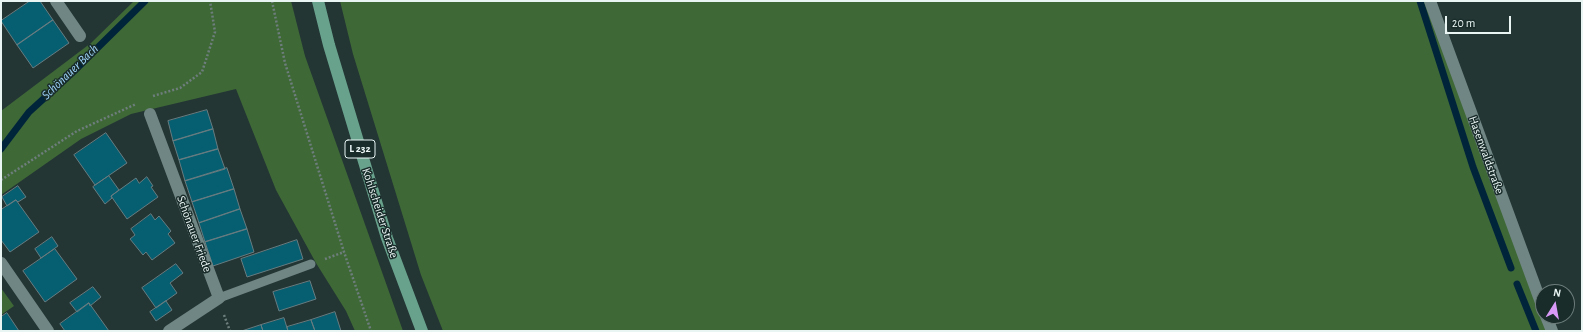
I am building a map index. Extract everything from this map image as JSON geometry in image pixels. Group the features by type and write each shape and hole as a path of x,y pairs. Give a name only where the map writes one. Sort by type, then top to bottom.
{"main road":[{"name":"Kohlscheider Straße","path":"318,1 329,45 387,238 422,331"}],"street":[{"path":"56,1 80,36"},
{"name":"Hasenwaldstraße","path":"1430,1 1535,286"},
{"name":"Schönauer Friede","path":"150,114 219,298"},
{"path":"1,263 48,331"},
{"path":"169,331 219,298"}],"lane":[{"path":"219,298 311,264"}],"path":[{"path":"152,97 180,88 202,72 215,32 210,1"},
{"path":"272,1 285,63 344,252 372,331"},
{"path":"1,180 77,131 138,102"},
{"path":"311,264 344,252"}],"green space":[{"path":"134,1 291,1 305,56 403,331 355,331 346,311 316,263 276,190 236,89 131,114 81,139 1,195 1,111 91,43"},
{"path":"340,1 1436,1 1536,284 1535,284 1535,324 1551,324 1553,331 443,331 421,275 353,54"},
{"path":"1,288 14,306 1,315"}],"building":[{"path":"30,1 40,1 53,20 17,45 1,21"},
{"path":"53,20 69,43 33,68 17,45"},
{"path":"207,110 213,129 173,141 168,121"},
{"path":"213,129 218,149 179,160 173,141"},
{"path":"106,133 127,163 95,185 74,155"},
{"path":"218,149 225,169 185,181 179,160"},
{"path":"227,168 234,189 192,202 185,181"},
{"path":"109,176 119,190 111,196 112,198 105,204 93,187"},
{"path":"147,177 153,186 151,187 158,197 127,219 111,196 136,178 139,183"},
{"path":"18,186 26,197 18,202 16,200 7,206 2,197"},
{"path":"234,189 240,209 199,223 192,202"},
{"path":"16,200 39,232 10,252 1,240 1,210"},
{"path":"240,209 247,229 205,242 199,223"},
{"path":"151,214 155,220 159,216 171,231 168,234 175,243 152,260 146,252 143,255 130,239 135,235 131,229"},
{"path":"247,229 254,252 213,266 205,242"},
{"path":"52,237 58,246 41,258 35,249"},
{"path":"297,240 303,259 247,277 241,259"},
{"path":"55,249 77,279 45,302 23,271"},
{"path":"176,264 183,273 170,283 177,293 156,308 142,288"},
{"path":"310,281 316,299 279,311 273,292"},
{"path":"93,287 101,297 90,306 89,303 77,312 70,303"},
{"path":"166,301 172,310 156,321 150,312"},
{"path":"89,303 109,331 65,331 60,324"},
{"path":"335,312 341,331 315,331 311,320"},
{"path":"7,313 19,331 1,331 1,317"},
{"path":"284,318 288,331 263,331 261,325"},
{"path":"311,320 315,331 288,331 287,327"},
{"path":"261,325 263,331 242,331"}],"waterway":[{"name":"Schönauer Bach","path":"1,149 29,112 73,72 145,1"},
{"path":"1420,1 1473,167 1511,268"},
{"path":"1517,284 1536,331"}]}
